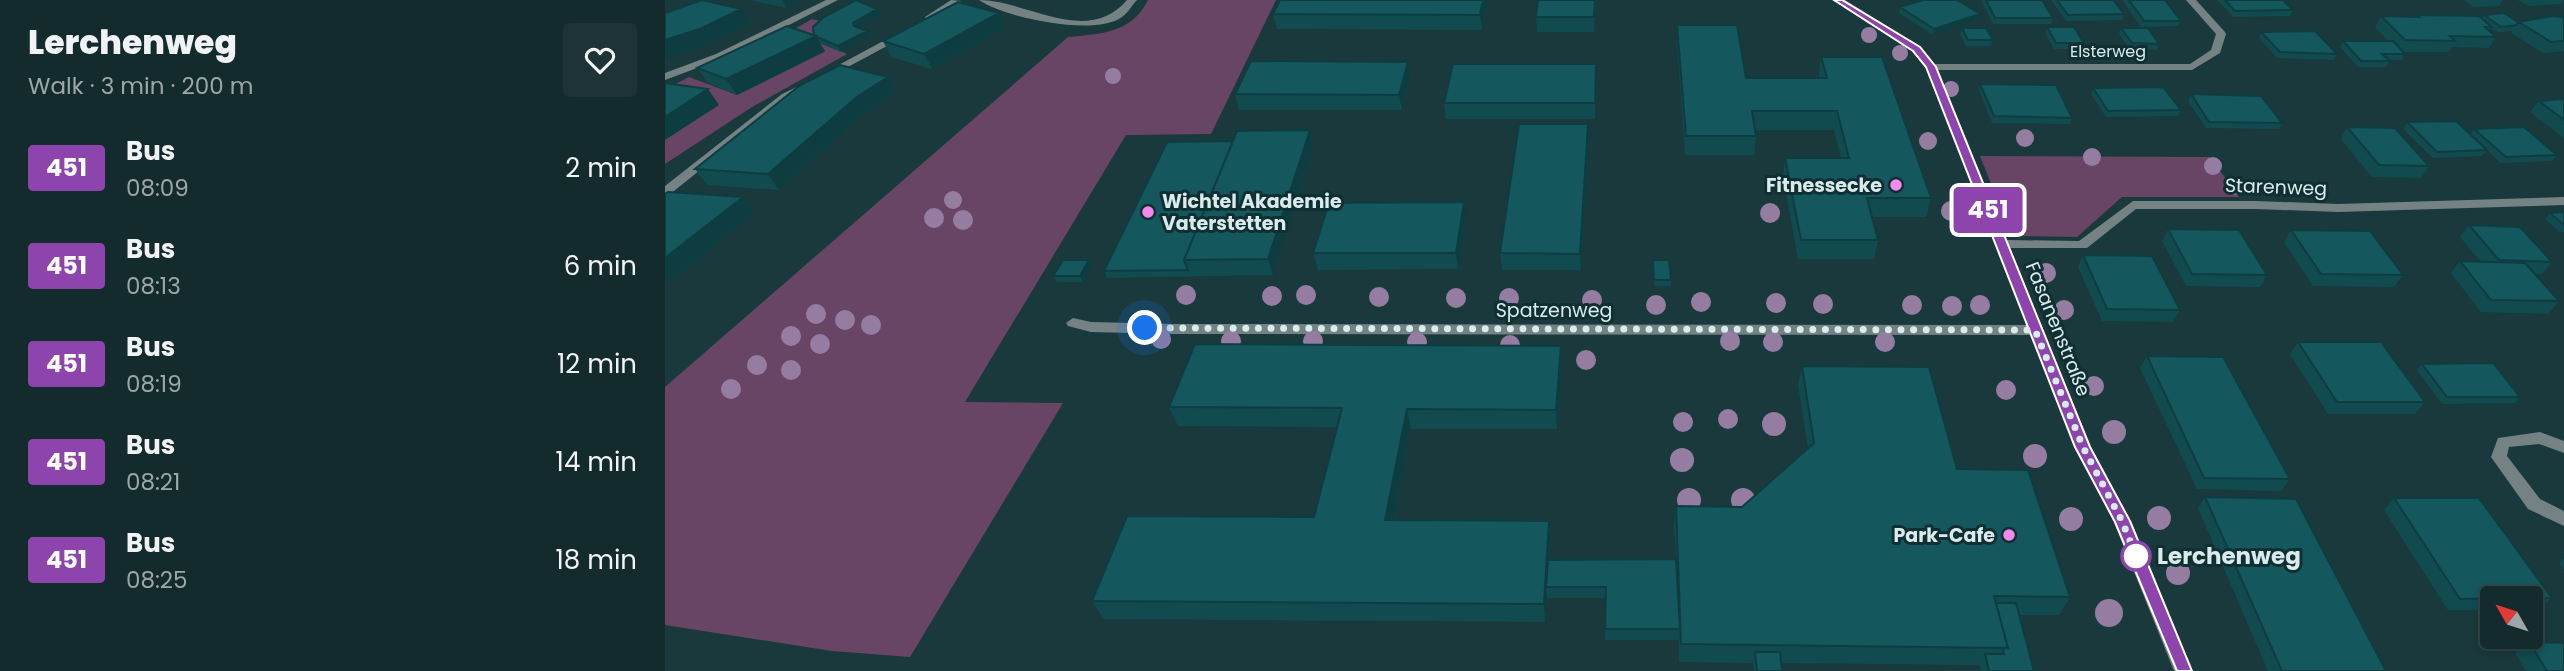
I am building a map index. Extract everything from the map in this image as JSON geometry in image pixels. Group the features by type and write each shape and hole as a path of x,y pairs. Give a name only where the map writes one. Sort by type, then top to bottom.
{"street":[{"path":"665,77 720,56 833,0"},
{"path":"665,192 786,96 909,30 957,0"},
{"path":"984,0 1032,15 1085,23 1119,15 1132,0"},
{"name":"Fasanenstraße","path":"1838,0 1917,49 1931,67 2083,447 2122,521 2183,671"},
{"name":"Elsterweg","path":"1931,67 2192,67 2216,51 2221,34 2191,0"},
{"path":"665,83 679,73"},
{"name":"Starenweg","path":"2001,244 2082,246 2133,205 2338,208 2564,201"},
{"name":"Spatzenweg","path":"1073,323 1091,327 1172,329 2035,330"},
{"path":"2564,447 2540,438 2503,442 2499,457 2534,504 2564,519"}],"shaded area":[{"path":"1148,0 1276,0 1211,134 1126,135 965,402 1063,403 910,657 832,651 665,625 665,387 1068,37 1114,30 1133,19"},
{"path":"812,19 828,23 817,41 847,54 752,107 665,164 665,140 674,85 689,77 737,95 824,52 782,36"},
{"path":"1980,156 2210,157 2239,197 2122,197 2077,237 2012,236"}],"building":[{"path":"702,0 741,9 702,28 665,40 665,13"},
{"path":"856,0 877,9 853,23 854,26 867,31 838,46 814,36 813,27 824,17"},
{"path":"1280,0 1483,0 1480,15 1273,14"},
{"path":"1538,0 1595,0 1594,17 1536,17"},
{"path":"1923,0 1957,0 1980,14 1934,29 1900,7"},
{"path":"1986,0 2042,0 2053,18 1995,18"},
{"path":"2057,0 2113,0 2124,14 2068,15"},
{"path":"2129,0 2165,0 2181,21 2144,21"},
{"path":"2225,0 2283,0 2293,10 2235,11"},
{"path":"958,2 999,13 924,54 883,41"},
{"path":"2504,13 2518,22 2517,25 2501,27 2484,15"},
{"path":"2417,15 2479,16 2492,27 2485,27 2496,37 2450,36 2455,41 2405,40 2381,16 2419,17"},
{"path":"2552,16 2564,17 2564,41 2551,42 2519,22"},
{"path":"1677,25 1737,25 1746,78 1827,78 1821,57 1882,57 1931,198 1867,198 1878,240 1801,240 1785,158 1849,158 1837,111 1752,111 1756,136 1686,136"},
{"path":"787,26 816,36 726,79 697,68"},
{"path":"2047,27 2074,27 2084,43 2056,43"},
{"path":"1962,28 1986,28 1993,40 1968,40"},
{"path":"2121,28 2148,28 2159,44 2132,43"},
{"path":"2315,31 2337,54 2280,52 2261,32"},
{"path":"2343,41 2393,41 2405,54 2382,54 2390,61 2361,61"},
{"path":"1251,61 1408,62 1399,95 1235,94"},
{"path":"1453,64 1596,64 1595,103 1444,103"},
{"path":"840,65 888,77 858,96 768,174 695,169 799,86"},
{"path":"665,83 708,89 665,117"},
{"path":"1980,84 2056,85 2072,118 1994,116"},
{"path":"2163,87 2181,110 2108,111 2093,88"},
{"path":"2191,94 2261,96 2282,123 2209,122"},
{"path":"2564,99 2564,120 2539,101"},
{"path":"2456,121 2487,150 2437,152 2407,122"},
{"path":"1519,124 1588,124 1580,254 1500,253"},
{"path":"2347,127 2395,128 2429,166 2379,165"},
{"path":"2524,127 2557,155 2506,157 2474,129"},
{"path":"1310,130 1268,259 1184,260 1237,131"},
{"path":"1233,141 1184,260 1188,270 1104,271 1167,142"},
{"path":"668,192 743,197 665,258 665,194"},
{"path":"1464,202 1456,253 1313,253 1329,203"},
{"path":"2564,212 2564,225 2550,213"},
{"path":"2469,225 2520,227 2552,262 2499,260"},
{"path":"2168,229 2239,230 2267,275 2192,274"},
{"path":"2291,230 2370,231 2403,275 2321,274"},
{"path":"2083,255 2152,256 2180,310 2107,309"},
{"path":"1063,260 1089,260 1080,276 1053,276"},
{"path":"1653,260 1669,260 1671,280 1654,280"},
{"path":"2460,261 2525,263 2559,301 2491,300"},
{"path":"2298,342 2381,342 2425,402 2337,402"},
{"path":"1195,344 1561,346 1556,410 1407,409 1385,520 1549,521 1544,604 1092,601 1127,516 1314,517 1342,408 1169,407"},
{"path":"2147,356 2223,357 2290,479 2204,478"},
{"path":"2493,363 2520,397 2447,397 2422,364"},
{"path":"1802,366 1929,367 1957,469 2028,470 2070,597 1994,596 2008,648 1681,644 1676,506 1742,507 1814,443"},
{"path":"2205,497 2296,499 2386,671 2282,671"},
{"path":"2394,498 2479,498 2552,598 2543,598 2543,586 2480,586 2480,599 2460,599"},
{"path":"1676,559 1680,629 1605,629 1606,587 1546,587 1548,560"},
{"path":"1996,603 2016,603 2034,671 1989,671 1985,654 2004,654 2003,648 2008,648"},
{"path":"2543,642 2564,643 2564,671 2547,671 2533,649 2543,649"},
{"path":"1755,652 1780,652 1782,671 1757,671"}],"bus line":[{"name":"451","path":"1838,0 1917,49 1931,67 2083,447 2122,521 2183,671"}],"place":[{"name":"Fitnessecke","path":"1896,185"},
{"name":"Wichtel Akademie Vaterstetten","path":"1148,212"},
{"name":"Park-Cafe","path":"2009,535"},
{"name":"Lerchenweg","path":"2136,556"}],"route":[{"path":"1145,328 2035,330 2083,447 2122,521 2136,556"}]}
